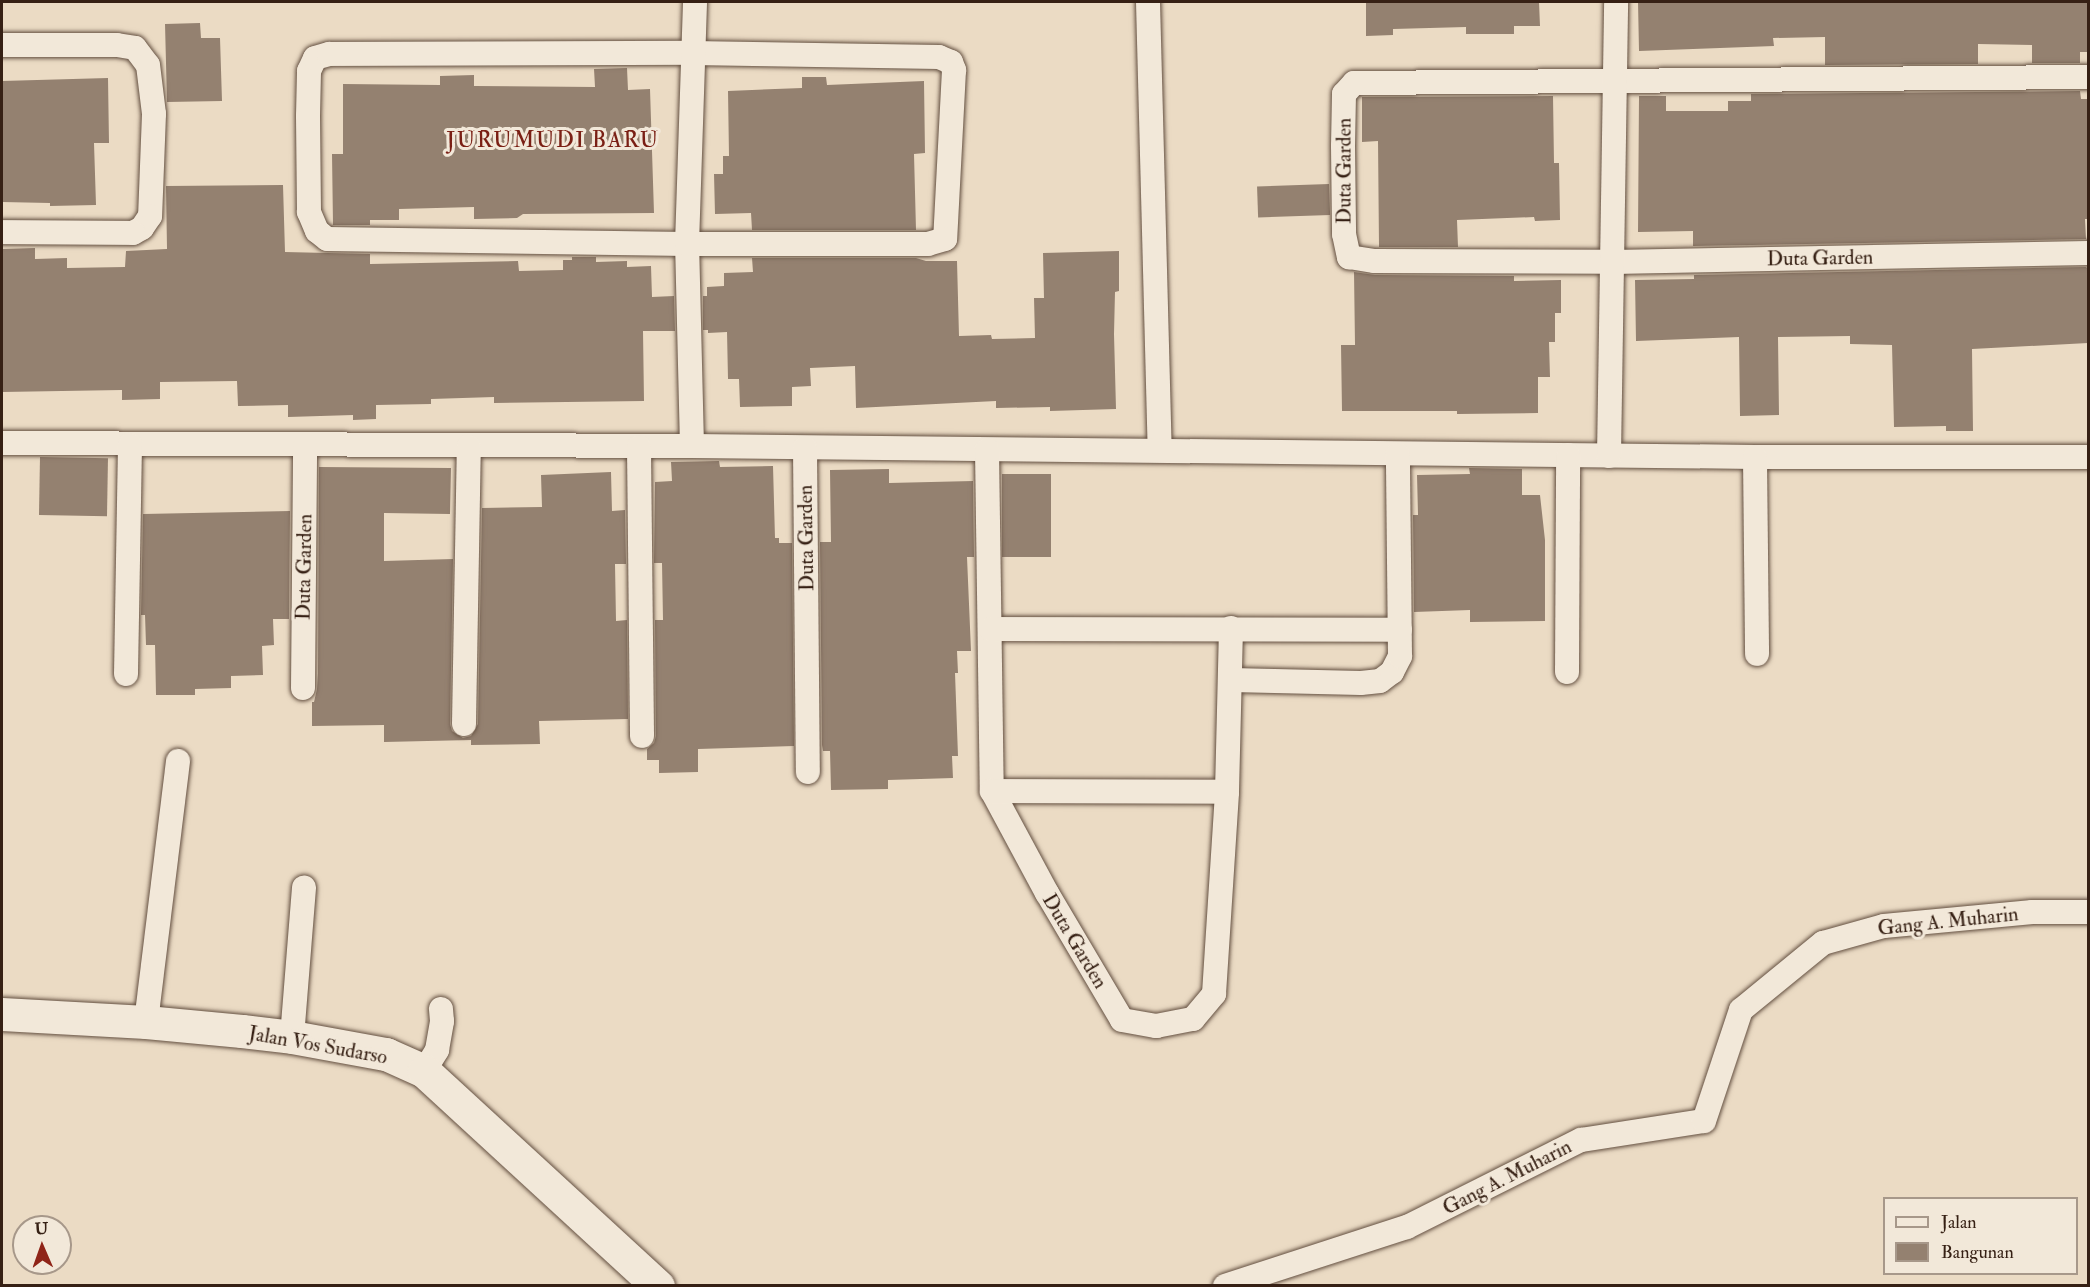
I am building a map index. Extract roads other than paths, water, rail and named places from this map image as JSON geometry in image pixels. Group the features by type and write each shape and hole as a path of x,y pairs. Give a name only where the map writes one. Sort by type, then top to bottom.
{"street":[{"path":"692,446 687,244 695,2"},
{"path":"1148,2 1160,450"},
{"path":"1609,456 1616,2"},
{"path":"2,45 117,45 135,48 148,65 154,114 150,216 142,228 133,232 2,232"},
{"path":"692,53 939,57 951,62 954,70 945,239 928,244 687,244 327,239 317,231 309,212 309,72 315,58 329,54 692,53"},
{"name":"Duta Garden","path":"2088,77 1354,83 1344,94 1343,146 1344,234 1349,257 1375,261 1612,262 2088,253"},
{"path":"2,443 1160,450 1398,455 2088,457"},
{"path":"126,674 130,445"},
{"name":"Duta Garden","path":"303,688 305,446"},
{"path":"464,724 469,447"},
{"path":"639,447 642,736"},
{"name":"Duta Garden","path":"805,448 808,772"},
{"name":"Duta Garden","path":"987,450 993,791 1047,893 1122,1020 1156,1026 1193,1019 1214,994 1227,792 1231,628"},
{"path":"1231,680 1361,683 1380,681 1392,672 1400,656 1398,455"},
{"path":"1567,672 1568,455"},
{"path":"1755,457 1757,654"},
{"path":"991,629 1400,630"},
{"path":"146,1022 178,761"},
{"path":"993,791 1227,792"},
{"path":"292,1037 304,887"},
{"name":"Gang A. Muharin","path":"1225,1286 1407,1227 1581,1140 1704,1121 1741,1010 1823,943 1884,926 2031,912 2088,912"},
{"path":"424,1071 437,1050 442,1021 441,1009"},
{"name":"Jalan Vos Sudarso","path":"2,1014 146,1022 292,1037 386,1054 424,1071 658,1286"}],"district":[{"name":"JURUMUDI BARU","path":"553,141"}]}
